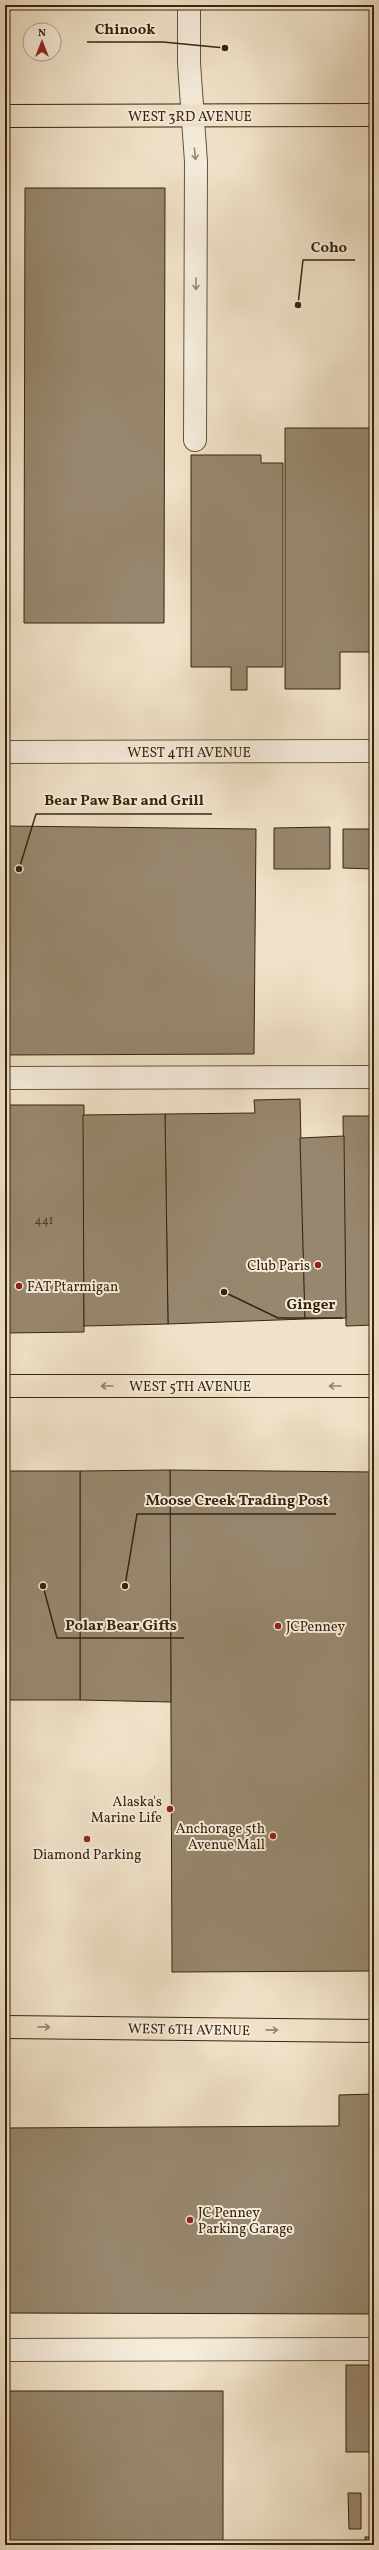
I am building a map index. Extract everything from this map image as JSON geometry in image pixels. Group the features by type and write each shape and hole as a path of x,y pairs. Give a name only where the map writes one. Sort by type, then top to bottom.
{"main road":[{"name":"WEST 3RD AVENUE","path":"5,116 374,115"},
{"name":"WEST 5TH AVENUE","path":"5,1386 374,1386"},
{"name":"WEST 6TH AVENUE","path":"5,2027 374,2031"}],"street":[{"path":"189,5 192,116 196,162 195,440"},
{"name":"WEST 4TH AVENUE","path":"5,752 374,751"},
{"path":"5,1078 374,1077"},
{"path":"5,2350 374,2350"}],"building":[{"path":"25,188 165,188 164,623 24,623"},
{"path":"285,428 374,428 374,652 340,652 340,689 285,689"},
{"path":"191,455 261,455 261,463 283,463 283,667 247,667 247,690 231,690 231,667 191,667"},
{"path":"5,826 256,829 254,1054 5,1055"},
{"path":"330,827 330,869 274,869 274,828"},
{"path":"343,829 374,829 374,869 343,868"},
{"path":"300,1099 305,1319 168,1324 165,1114 255,1113 254,1100"},
{"path":"5,1105 84,1105 84,1332 5,1333"},
{"path":"165,1114 168,1324 84,1326 83,1115"},
{"path":"343,1116 374,1116 374,1325 346,1326"},
{"path":"344,1136 346,1318 305,1319 300,1138"},
{"name":"Anchorage 5th Avenue Mall","path":"170,1470 374,1472 374,1971 172,1972"},
{"path":"170,1470 171,1702 80,1700 80,1471"},
{"path":"5,1471 80,1471 80,1700 5,1700"},
{"name":"JC Penney Parking Garage","path":"374,2094 374,2314 5,2313 5,2128 339,2126 339,2095"},
{"path":"346,2365 374,2365 374,2452 346,2452"},
{"path":"5,2391 223,2391 223,2545 5,2545"},
{"path":"348,2493 361,2493 361,2529 349,2529"},
{"path":"365,2537 374,2537 374,2545 365,2545"}],"place":[{"name":"Chinook","path":"225,48"},
{"name":"Coho","path":"298,305"},
{"name":"Bear Paw Bar and Grill","path":"19,869"},
{"name":"Club Paris","path":"318,1265"},
{"name":"FAT Ptarmigan","path":"19,1286"},
{"name":"Ginger","path":"224,1292"},
{"name":"Polar Bear Gifts","path":"43,1586"},
{"name":"Moose Creek Trading Post","path":"125,1586"},
{"name":"JCPenney","path":"278,1626"},
{"name":"Alaska's Marine Life","path":"170,1809"},
{"name":"Anchorage 5th Avenue Mall","path":"273,1836"},
{"name":"Diamond Parking","path":"87,1839"},
{"name":"JC Penney Parking Garage","path":"190,2220"}]}
